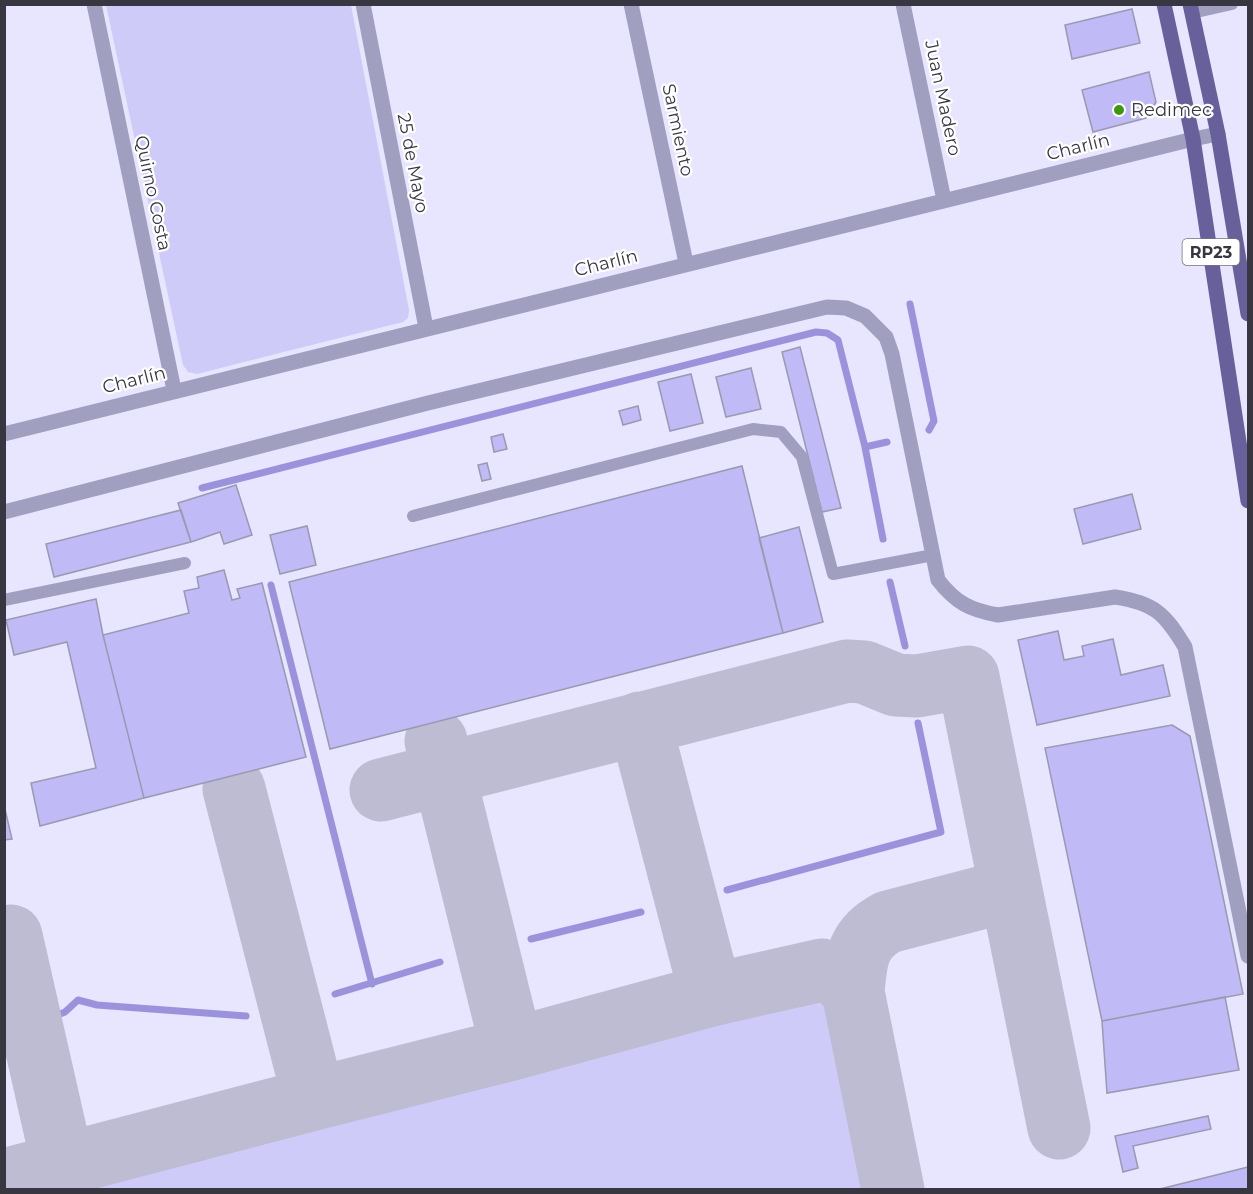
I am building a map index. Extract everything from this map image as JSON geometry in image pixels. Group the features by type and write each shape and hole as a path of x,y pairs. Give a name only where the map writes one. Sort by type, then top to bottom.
{"main road":[{"name":"RP23","path":"1164,4 1193,139 1248,493"},
{"name":"RP23","path":"1191,9 1218,134 1248,314"}],"street":[{"name":"Quirno Costa","path":"94,4 174,390"},
{"name":"25 de Mayo","path":"363,4 426,328"},
{"name":"Sarmiento","path":"631,4 686,263"},
{"name":"Juan Madero","path":"903,4 944,200"},
{"name":"Charlín","path":"4,434 686,263 1218,134"},
{"path":"4,512 416,406 827,306 846,308 864,316 886,337 894,365 938,580 948,594 979,612 998,615 1115,597 1132,600 1150,606 1164,617 1185,647 1248,956"}],"lane":[{"path":"1191,9 1232,4"},
{"path":"413,516 753,429 781,432 801,457 832,574 933,555"},
{"path":"4,600 185,563"}],"shaded area":[{"path":"106,5 351,5 409,310 408,318 403,322 197,374 188,372 183,365"},
{"path":"802,1000 822,1004 835,1019 868,1189 71,1189"}],"building":[{"path":"1132,9 1140,43 1072,59 1065,25"},
{"name":"Redimec","path":"1149,72 1156,102 1146,118 1093,132 1082,90"},
{"path":"800,347 841,508 822,512 782,352"},
{"path":"751,368 761,409 726,417 716,377"},
{"path":"691,374 703,423 670,431 658,382"},
{"path":"638,406 641,420 623,425 619,411"},
{"path":"503,434 507,449 494,452 491,437"},
{"path":"487,463 491,479 482,481 478,465"},
{"path":"742,466 783,633 330,749 289,582"},
{"path":"236,485 252,535 224,544 220,532 191,542 178,503"},
{"path":"1132,494 1141,529 1083,544 1074,509"},
{"path":"181,510 191,542 54,577 46,544"},
{"path":"307,526 316,565 280,574 270,535"},
{"path":"799,527 823,622 783,633 759,538"},
{"path":"224,570 232,600 240,598 237,589 262,583 306,757 144,798 103,635 189,613 184,591 199,588 197,577"},
{"path":"96,599 144,798 40,826 31,783 96,768 67,642 14,655 6,620"},
{"path":"1058,631 1064,660 1084,656 1082,646 1113,639 1121,675 1163,665 1170,696 1037,725 1018,640"},
{"path":"1172,725 1190,736 1243,994 1102,1021 1045,748"},
{"path":"4,805 12,839 4,840"},
{"path":"1225,997 1239,1070 1107,1093 1102,1021"},
{"path":"1208,1116 1211,1129 1133,1146 1138,1168 1123,1172 1115,1136"},
{"path":"1248,1167 1248,1190 1156,1190"}],"waterway":[{"path":"910,304 934,421 929,430"},
{"path":"202,488 816,332 827,333 838,340 865,447 883,539"},
{"path":"865,447 887,442"},
{"path":"890,582 905,646"},
{"path":"271,585 372,984"},
{"path":"727,890 941,832 918,723"},
{"path":"531,939 641,912"},
{"path":"335,994 440,962"},
{"path":"50,1018 65,1012 78,1000 97,1005 246,1016"},
{"path":"4,1031 17,1028"}],"taxiway":[{"path":"381,790 847,671 864,672 896,685 917,686 968,677 1059,1128"},
{"path":"640,723 711,995"},
{"path":"436,741 512,1049"},
{"path":"234,789 314,1099"},
{"path":"893,1190 853,992 860,951 869,936 888,922 1011,890"},
{"path":"11,936 63,1165"},
{"path":"4,1180 512,1049 711,995 822,970 840,978 853,992"}],"place":[{"name":"Redimec","path":"1119,110"}]}
